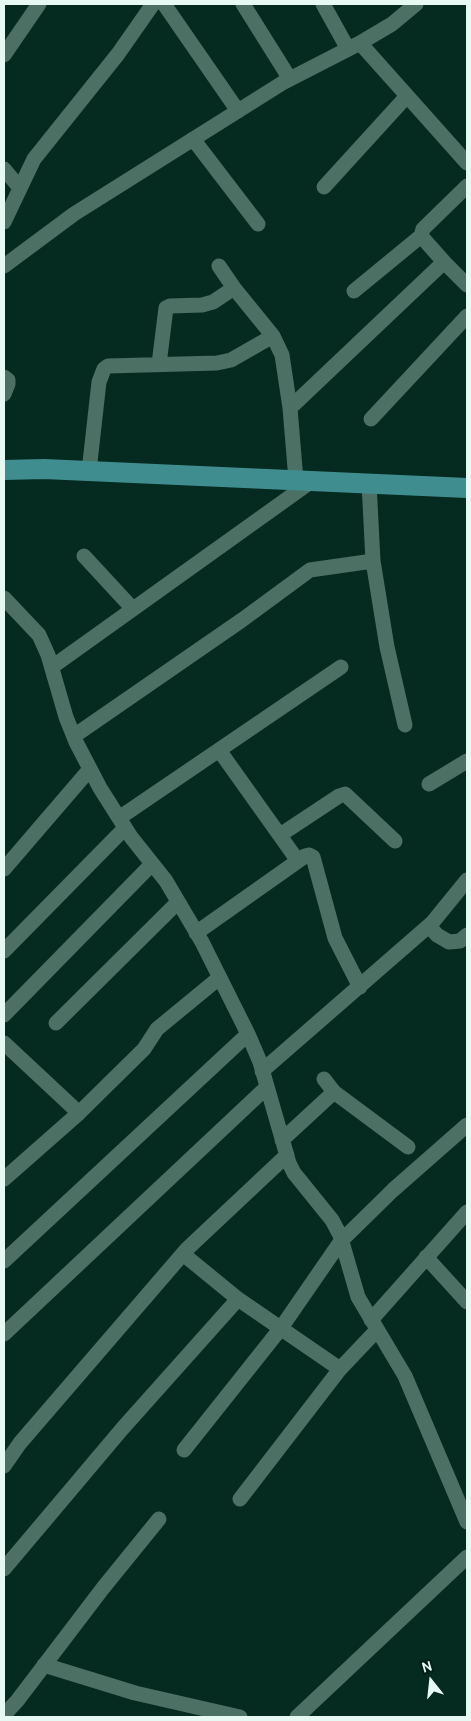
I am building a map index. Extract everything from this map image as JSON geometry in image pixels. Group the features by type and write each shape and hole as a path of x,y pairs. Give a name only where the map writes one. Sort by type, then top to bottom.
{"main road":[{"path":"4,470 44,469 467,488"}],"street":[{"path":"4,55 38,4"},
{"path":"4,222 34,159 118,54 153,4"},
{"path":"164,4 238,111"},
{"path":"243,4 290,79"},
{"path":"323,4 354,46 407,96 467,163"},
{"path":"4,266 74,214 290,79 392,24 416,4"},
{"path":"324,187 407,96"},
{"path":"193,139 258,224"},
{"path":"4,169 20,188"},
{"path":"354,291 421,236 423,229 467,186"},
{"path":"421,236 467,285"},
{"path":"290,408 444,262"},
{"path":"52,667 133,610 304,481 282,355 273,336 234,288 219,266"},
{"path":"159,364 166,308 170,306 208,304 234,288"},
{"path":"371,419 467,316"},
{"path":"89,471 99,382 104,369 108,366 217,363 231,360 273,336"},
{"path":"4,377 8,380 8,384 4,394"},
{"path":"369,484 373,561 387,647 405,724"},
{"path":"84,556 133,610"},
{"path":"74,736 242,620 310,570 373,561"},
{"path":"4,598 39,635 52,667 66,717 90,769 122,823 166,881 196,933 248,1034 262,1071 282,1140 294,1173 332,1220 341,1241 358,1297 405,1376 462,1495 467,1522"},
{"path":"4,951 122,823 219,750 341,667"},
{"path":"219,750 298,861"},
{"path":"428,784 467,761"},
{"path":"4,869 90,769"},
{"path":"280,835 339,796 345,794 395,841"},
{"path":"196,933 309,855 312,857 335,938 360,987"},
{"path":"4,1015 152,864"},
{"path":"262,1071 428,926 467,880"},
{"path":"56,1023 178,902"},
{"path":"428,926 436,935 449,942 460,941 467,935"},
{"path":"4,1179 79,1113 144,1049 158,1029 219,978"},
{"path":"4,1261 248,1034"},
{"path":"4,1043 79,1113"},
{"path":"324,1080 334,1092 408,1147"},
{"path":"4,1334 267,1087"},
{"path":"282,1140 334,1092"},
{"path":"184,1450 281,1328 341,1241 393,1190 467,1125"},
{"path":"4,1466 20,1443 183,1254 287,1155"},
{"path":"240,1499 426,1257 467,1212"},
{"path":"183,1254 238,1299 340,1369"},
{"path":"426,1257 467,1302"},
{"path":"4,1569 122,1429 238,1299"},
{"path":"4,1715 17,1701 159,1519"},
{"path":"297,1717 467,1557"},
{"path":"44,1665 135,1693 240,1717"}]}
